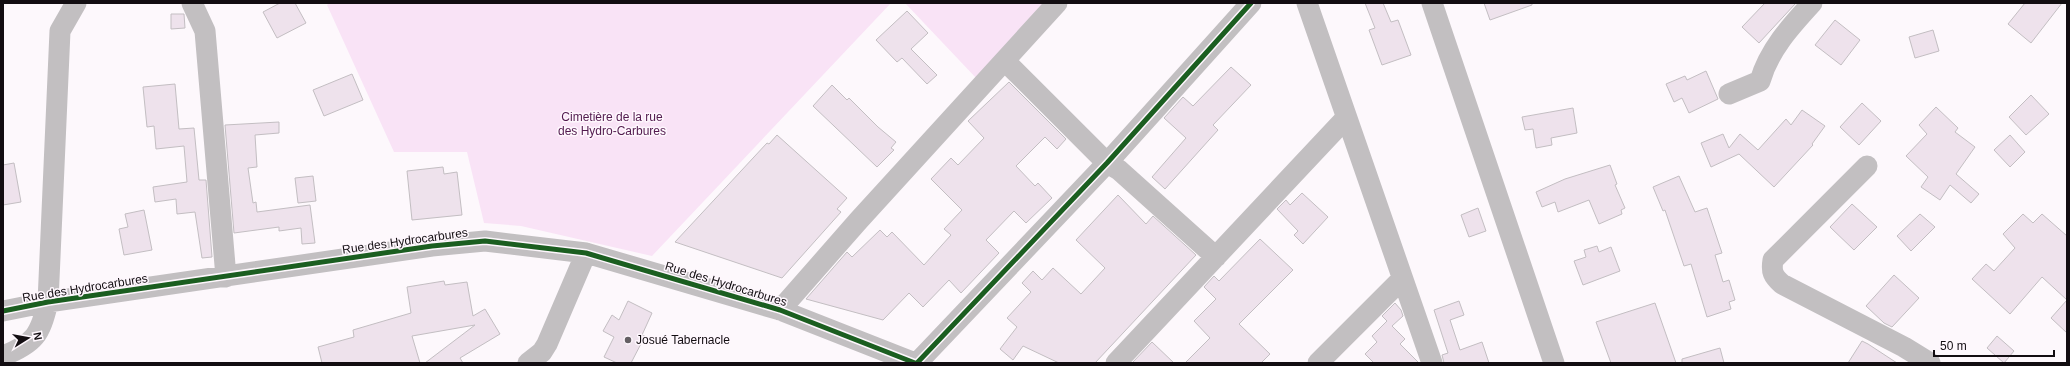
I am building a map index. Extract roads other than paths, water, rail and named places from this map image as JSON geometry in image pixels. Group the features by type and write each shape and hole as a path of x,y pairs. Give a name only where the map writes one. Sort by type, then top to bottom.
{"street":[{"path":"3,356 34,339 43,324 48,302 60,31 76,3"},
{"path":"192,3 205,31 226,277"},
{"path":"780,310 859,220 1005,61 1056,3"},
{"path":"916,363 1107,163 1251,3"},
{"path":"1307,3 1432,363"},
{"path":"1432,3 1554,363"},
{"path":"1729,94 1760,81 1765,65 1787,30 1812,3"},
{"path":"1005,61 1107,163 1119,170 1216,257"},
{"path":"1116,363 1346,118"},
{"path":"1867,166 1773,260 1772,269 1774,277 1782,284 1904,347 1930,363"},
{"name":"Rue des Hydrocarbures","path":"3,311 48,302 432,246 485,241 586,253 780,310 916,363"},
{"path":"528,363 542,352 547,344 586,253"},
{"path":"1318,363 1402,278"}],"place":[{"name":"Josué Tabernacle","path":"628,340"}],"park label":[{"name":"Cimetière de la rue des Hydro-Carbures","path":"612,124"}]}
